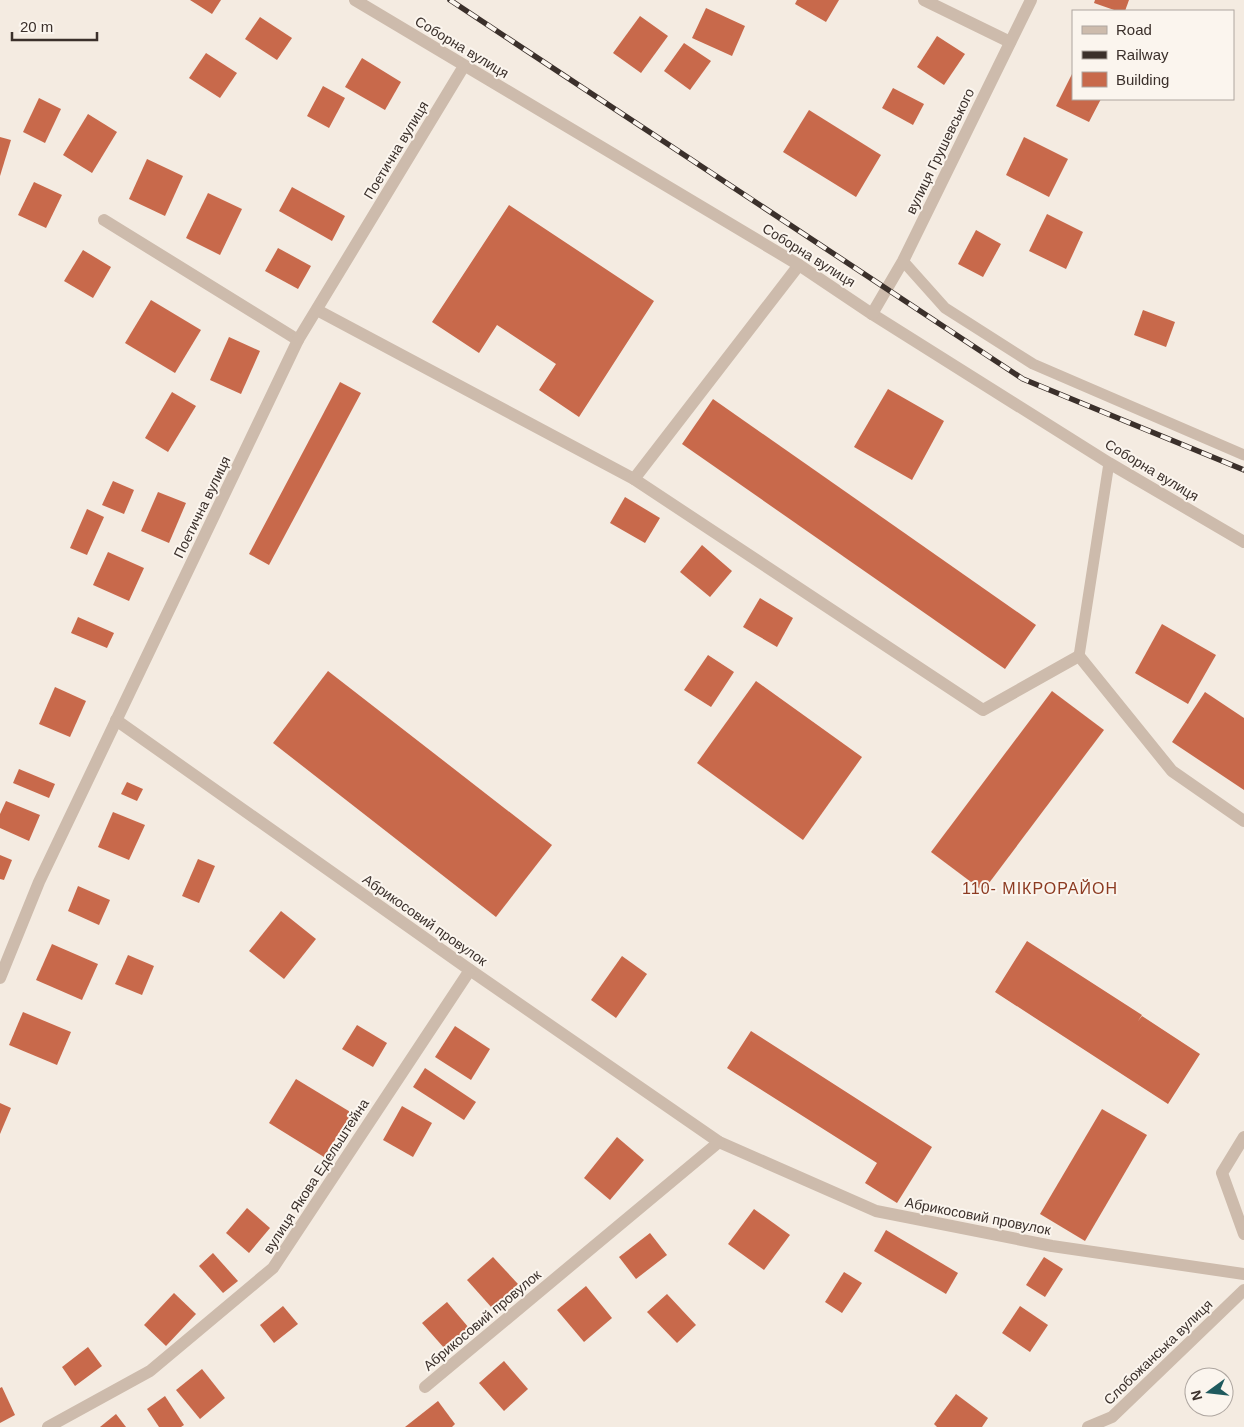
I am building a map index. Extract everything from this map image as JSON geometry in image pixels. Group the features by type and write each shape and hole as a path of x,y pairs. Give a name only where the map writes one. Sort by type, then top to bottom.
{"street":[{"name":"Соборна вулиця","path":"355,0 798,265 872,314 1109,463 1244,542"},
{"path":"924,0 1010,42"},
{"name":"вулиця Грушевського","path":"872,314 903,260 1031,0"},
{"name":"Поетична вулиця","path":"0,978 39,882 298,340 464,66"},
{"path":"104,220 298,340"},
{"path":"634,480 798,265"},
{"path":"317,310 634,480 983,710 1079,656 1172,771 1244,821"},
{"name":"Абрикосовий провулок","path":"116,720 470,970 718,1142 876,1211 1052,1246 1244,1274"},
{"name":"вулиця Якова Едельштейна","path":"48,1427 150,1371 273,1268 470,970"},
{"path":"1244,1137 1222,1173 1244,1234"},
{"name":"Абрикосовий провулок","path":"425,1387 718,1142"},
{"name":"Слобожанська вулиця","path":"1088,1427 1112,1418 1244,1290"}],"lane":[{"path":"903,260 945,308 1033,364 1244,455"},
{"path":"1079,656 1109,463"}],"building":[{"path":"190,0 221,0 212,14"},
{"path":"797,0 839,0 826,22 795,4"},
{"path":"1095,0 1129,0 1125,10 1114,10 1094,3"},
{"path":"706,8 745,26 732,56 692,38"},
{"path":"640,16 668,36 641,73 613,53"},
{"path":"260,17 292,38 277,60 245,39"},
{"path":"937,36 965,54 944,85 917,67"},
{"path":"684,43 711,61 690,90 664,71"},
{"path":"206,53 237,73 220,98 189,78"},
{"path":"362,58 401,82 385,110 345,87"},
{"path":"1072,74 1072,100 1100,100 1089,122 1056,106"},
{"path":"323,86 345,98 329,128 307,116"},
{"path":"893,88 924,104 913,125 882,108"},
{"path":"39,98 61,109 45,143 23,132"},
{"path":"809,110 881,155 856,197 783,152"},
{"path":"88,114 117,132 92,173 63,155"},
{"path":"0,137 11,140 0,176"},
{"path":"1024,137 1068,159 1049,197 1006,175"},
{"path":"147,159 183,176 165,216 129,199"},
{"path":"34,182 62,195 46,228 18,215"},
{"path":"292,187 345,216 332,241 279,211"},
{"path":"208,193 242,209 220,255 186,238"},
{"path":"509,205 654,301 579,417 539,390 556,364 497,325 479,353 432,322"},
{"path":"1047,214 1083,232 1066,269 1029,251"},
{"path":"976,230 1001,244 983,277 958,264"},
{"path":"278,248 311,266 298,289 265,271"},
{"path":"83,250 111,267 93,298 64,281"},
{"path":"151,300 201,330 175,373 125,343"},
{"path":"1143,310 1175,322 1166,347 1134,335"},
{"path":"229,337 260,351 241,394 210,380"},
{"path":"340,382 361,393 269,565 249,554"},
{"path":"888,389 944,421 912,480 854,447"},
{"path":"172,392 196,406 168,452 145,438"},
{"path":"713,399 1036,625 1005,669 682,444"},
{"path":"113,481 134,490 124,514 102,505"},
{"path":"158,492 186,503 169,543 141,531"},
{"path":"625,497 660,518 645,543 610,523"},
{"path":"87,509 104,517 87,555 70,548"},
{"path":"702,545 732,571 710,597 680,572"},
{"path":"108,552 144,568 129,601 93,585"},
{"path":"760,598 793,618 777,647 743,627"},
{"path":"78,617 114,633 107,648 71,633"},
{"path":"1162,624 1216,655 1188,704 1135,673"},
{"path":"708,655 734,672 711,707 684,690"},
{"path":"328,671 552,845 496,917 273,743"},
{"path":"756,681 862,757 803,840 697,763"},
{"path":"55,687 86,701 70,737 39,724"},
{"path":"1052,691 1104,730 983,891 931,852"},
{"path":"1205,692 1244,718 1244,790 1172,742"},
{"path":"19,769 55,784 49,798 13,783"},
{"path":"127,782 143,789 137,801 121,794"},
{"path":"6,801 40,815 29,841 0,828 0,814"},
{"path":"113,812 145,825 129,860 98,847"},
{"path":"0,855 12,860 4,880 0,879"},
{"path":"198,859 215,866 199,903 182,896"},
{"path":"78,886 110,900 99,925 68,911"},
{"path":"281,911 316,939 284,979 249,951"},
{"path":"1027,941 1142,1015 1138,1021 1142,1016 1200,1054 1168,1104 995,992"},
{"path":"52,944 98,964 82,1000 36,980"},
{"path":"128,955 154,966 142,995 115,984"},
{"path":"622,956 647,974 616,1018 591,1000"},
{"path":"23,1012 71,1032 57,1065 9,1045"},
{"path":"357,1025 387,1043 373,1067 342,1049"},
{"path":"455,1026 490,1049 471,1080 435,1057"},
{"path":"751,1031 932,1147 897,1203 865,1183 877,1163 727,1068"},
{"path":"425,1068 476,1102 464,1120 413,1087"},
{"path":"296,1079 352,1113 324,1157 269,1123"},
{"path":"0,1103 11,1108 0,1134"},
{"path":"402,1106 432,1123 413,1157 383,1140"},
{"path":"1102,1109 1147,1135 1085,1241 1040,1214"},
{"path":"617,1137 644,1160 610,1200 584,1178"},
{"path":"247,1208 270,1228 249,1253 226,1233"},
{"path":"754,1209 790,1235 764,1270 728,1244"},
{"path":"886,1230 958,1273 946,1294 874,1251"},
{"path":"650,1233 667,1255 636,1279 619,1257"},
{"path":"213,1253 238,1281 223,1293 199,1266"},
{"path":"493,1257 518,1284 492,1308 467,1280"},
{"path":"1044,1257 1063,1269 1045,1297 1026,1285"},
{"path":"844,1272 862,1283 842,1313 825,1302"},
{"path":"586,1286 612,1318 584,1342 557,1310"},
{"path":"174,1293 196,1314 166,1346 144,1325"},
{"path":"667,1294 696,1325 677,1343 647,1312"},
{"path":"447,1302 469,1328 445,1349 422,1323"},
{"path":"283,1306 298,1324 274,1343 260,1325"},
{"path":"1020,1306 1048,1325 1030,1352 1002,1333"},
{"path":"88,1347 102,1366 75,1386 62,1367"},
{"path":"504,1361 528,1389 504,1411 479,1383"},
{"path":"202,1369 225,1398 200,1419 176,1390"},
{"path":"2,1387 15,1415 0,1423 0,1388"},
{"path":"956,1394 988,1418 982,1427 937,1427 934,1424"},
{"path":"165,1396 184,1425 181,1427 159,1427 147,1409"},
{"path":"438,1401 455,1424 452,1427 405,1427"},
{"path":"116,1414 126,1427 100,1427"}],"railway":[{"path":"450,0 1023,379 1244,470"}],"district":[{"name":"110- МІКРОРАЙОН","path":"1040,888"}]}
